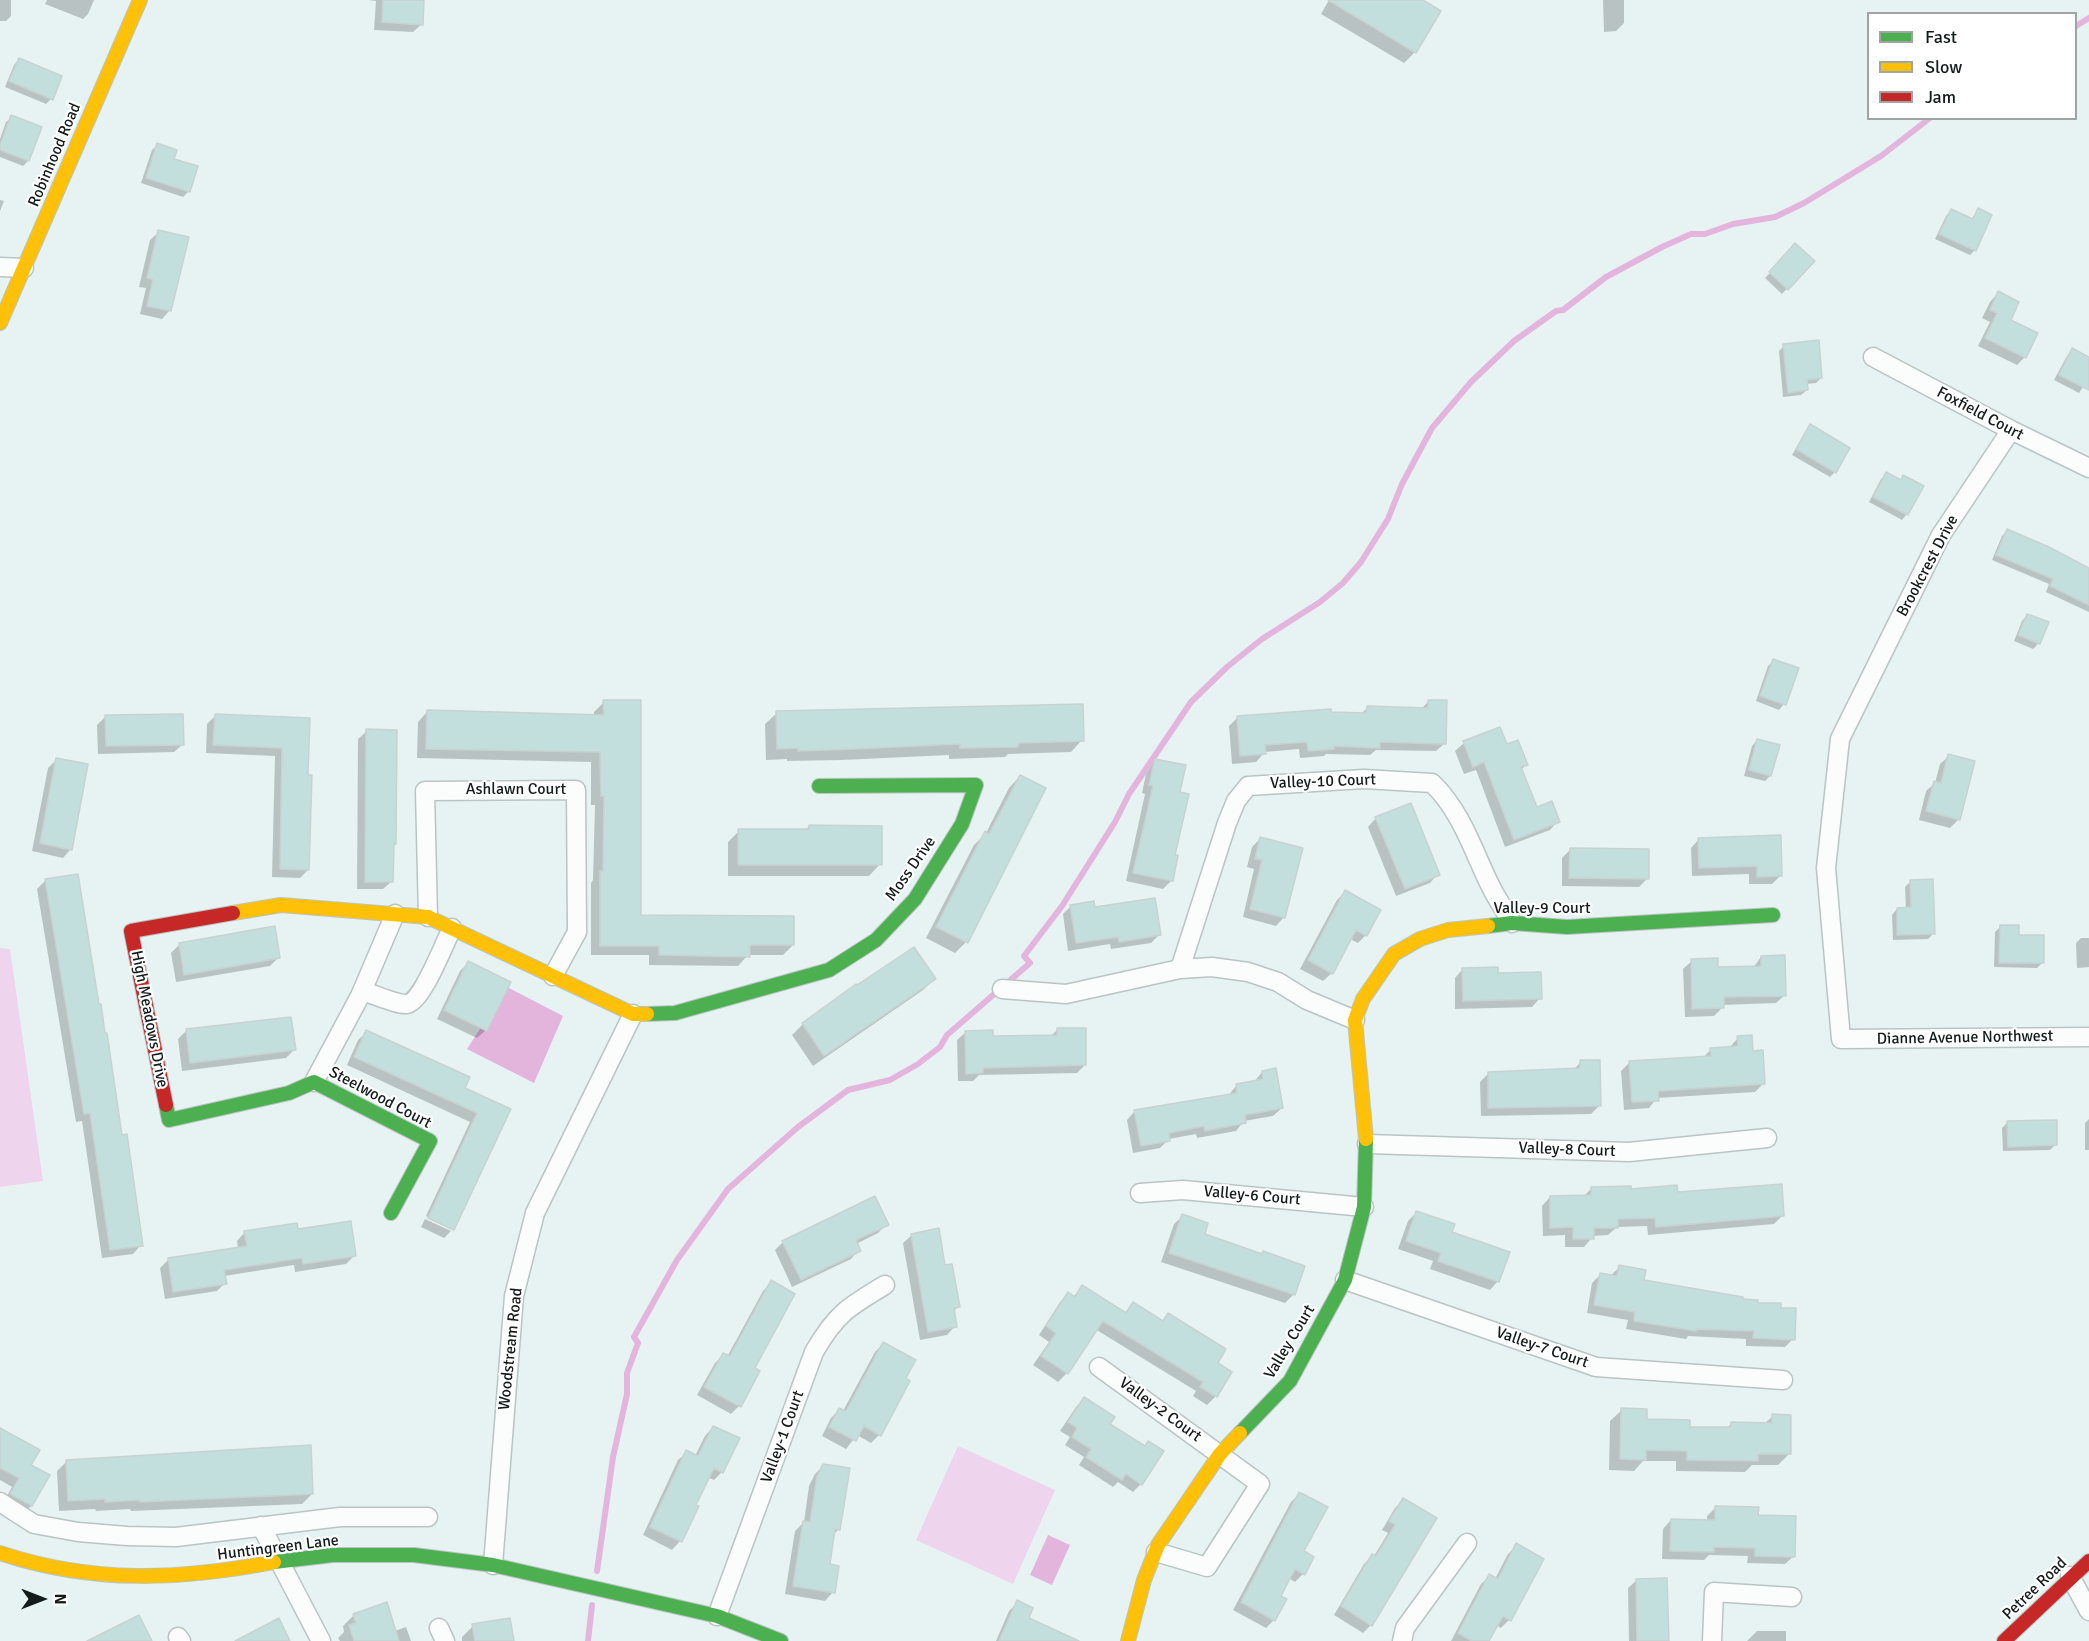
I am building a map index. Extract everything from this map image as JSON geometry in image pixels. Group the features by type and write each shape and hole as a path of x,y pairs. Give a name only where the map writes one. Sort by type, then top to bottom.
{"street":[{"name":"Robinhood Road","path":"0,324 140,0"},
{"path":"0,267 24,268"},
{"name":"Foxfield Court","path":"1873,357 2011,430 2089,468"},
{"name":"Brookcrest Drive","path":"1841,1039 1826,868 1840,739 1941,535 2011,430"},
{"name":"Valley-10 Court","path":"1180,969 1227,823 1236,801 1248,786 1364,778 1432,783 1448,798 1492,888 1512,923"},
{"name":"Moss Drive","path":"633,1014 675,1013 829,970 876,940 915,899 962,824 976,785 819,786"},
{"name":"Ashlawn Court","path":"428,917 425,791 576,790 577,932 553,976"},
{"name":"High Meadows Drive","path":"169,1120 131,931 281,905 428,917 633,1014"},
{"path":"314,1082 362,991 395,914"},
{"name":"Valley-9 Court","path":"1355,1020 1363,999 1394,954 1420,939 1448,930 1512,923 1567,927 1773,915"},
{"path":"362,991 406,1004 414,1002 422,992 452,928"},
{"path":"1002,989 1066,994 1180,969 1212,967 1248,972 1278,982 1306,999 1355,1020"},
{"name":"Woodstream Road","path":"492,1565 514,1296 535,1213 633,1014"},
{"name":"Valley Court","path":"1128,1641 1144,1580 1158,1545 1220,1454 1290,1381 1345,1280 1364,1207 1367,1144 1355,1020"},
{"name":"Dianne Avenue Northwest","path":"1841,1039 2089,1036"},
{"name":"Steelwood Court","path":"169,1120 290,1093 314,1082 430,1140 391,1213"},
{"name":"Valley-8 Court","path":"1367,1144 1629,1152 1767,1138"},
{"name":"Valley-6 Court","path":"1140,1193 1183,1190 1364,1207"},
{"name":"Valley-7 Court","path":"1345,1280 1596,1367 1783,1380"},
{"name":"Valley-1 Court","path":"717,1616 814,1352 829,1327 847,1307 885,1285"},
{"name":"Valley-2 Court","path":"1099,1367 1260,1484 1207,1567 1156,1551"},
{"path":"0,1502 34,1524 78,1533 176,1537 340,1517 428,1517"},
{"path":"261,1527 321,1641"},
{"path":"1402,1641 1405,1628 1467,1543"},
{"name":"Huntingreen Lane","path":"0,1553 33,1564 113,1576 166,1577 212,1573 280,1561 333,1555 414,1555 492,1565 717,1616 781,1641"},
{"name":"Petree Road","path":"2004,1641 2070,1576 2089,1561"},
{"path":"2070,1576 2089,1611"},
{"path":"1712,1641 1714,1592 1792,1597"}],"shaded area":[{"path":"0,948 10,949 43,1181 0,1187"},
{"path":"507,987 563,1016 534,1083 467,1049"},
{"path":"958,1446 1055,1490 1013,1584 916,1540"},
{"path":"1048,1535 1070,1545 1052,1585 1030,1575"}],"building":[{"path":"383,0 424,0 423,25 382,22"},
{"path":"1328,0 1423,0 1441,11 1416,53"},
{"path":"19,58 62,76 53,100 9,81"},
{"path":"11,115 42,127 29,161 0,150"},
{"path":"157,143 177,150 174,159 198,166 190,192 146,178"},
{"path":"1978,208 1992,215 1976,251 1939,234 1951,209 1973,219"},
{"path":"158,230 189,237 171,311 147,306 153,280 147,278"},
{"path":"1795,243 1815,261 1788,290 1769,272"},
{"path":"1998,291 2019,302 2011,320 2038,333 2026,358 1985,338 1997,313 1990,310"},
{"path":"1819,340 1822,378 1807,380 1808,390 1788,393 1783,344"},
{"path":"2072,348 2089,357 2089,390 2059,375"},
{"path":"1810,424 1850,448 1836,473 1796,449"},
{"path":"1886,472 1901,480 1903,475 1924,486 1908,515 1873,497"},
{"path":"2007,529 2089,568 2089,605 2050,586 2053,579 1996,555"},
{"path":"2027,614 2049,622 2040,644 2018,635"},
{"path":"1773,659 1799,668 1786,705 1760,696"},
{"path":"603,700 641,700 641,915 794,916 794,945 750,945 750,957 659,955 659,946 600,946 600,871 603,871 604,796 601,796 600,752 426,749 427,710 604,715"},
{"path":"1428,700 1447,700 1446,744 1380,742 1380,748 1334,746 1334,749 1308,751 1307,742 1265,745 1266,754 1240,756 1237,716 1331,709 1331,712 1366,713 1367,706 1428,708"},
{"path":"1083,704 1084,741 1018,743 1018,747 960,748 960,744 798,751 798,748 777,749 776,711"},
{"path":"183,714 184,745 106,746 105,715"},
{"path":"215,714 310,718 308,775 312,775 309,870 280,869 282,748 213,745"},
{"path":"1500,727 1507,744 1518,740 1528,765 1521,767 1537,807 1552,801 1560,822 1514,840 1484,762 1473,767 1463,741"},
{"path":"366,729 397,730 396,844 394,844 393,882 365,882"},
{"path":"1757,739 1780,745 1771,776 1749,770"},
{"path":"1948,754 1975,761 1960,820 1926,811 1934,781 1941,783"},
{"path":"56,758 88,764 72,850 40,843"},
{"path":"1155,759 1186,765 1180,792 1189,794 1175,855 1178,855 1173,881 1133,873 1153,786 1149,785"},
{"path":"1020,775 1046,788 968,943 936,927 985,831 989,834"},
{"path":"1411,803 1440,875 1405,889 1375,817"},
{"path":"809,825 882,826 882,865 738,865 738,829 809,829"},
{"path":"1781,835 1782,876 1757,877 1757,866 1699,868 1698,838"},
{"path":"1260,837 1303,848 1285,918 1250,909 1262,860 1255,859"},
{"path":"1570,848 1649,849 1649,879 1569,878"},
{"path":"78,874 99,1004 101,1004 105,1033 107,1033 122,1135 127,1134 143,1246 110,1250 90,1113 84,1114 45,879"},
{"path":"1933,879 1935,934 1897,935 1897,908 1911,907 1910,880"},
{"path":"1345,890 1381,910 1367,936 1356,930 1333,974 1308,960"},
{"path":"1155,898 1161,935 1119,942 1118,937 1076,943 1070,905 1094,901 1095,907"},
{"path":"2000,925 2019,925 2019,935 2044,935 2044,963 1999,963"},
{"path":"275,926 280,958 184,975 179,943"},
{"path":"914,947 936,979 824,1056 802,1023 856,984"},
{"path":"1785,955 1786,996 1724,997 1724,1008 1692,1009 1691,959 1718,958 1718,967 1761,966 1761,956"},
{"path":"468,961 511,982 487,1031 444,1010"},
{"path":"1498,967 1498,973 1541,972 1542,999 1463,1001 1462,968"},
{"path":"291,1017 296,1050 190,1063 186,1029"},
{"path":"1057,1028 1086,1028 1086,1065 983,1068 983,1073 966,1074 965,1031 993,1030 993,1036 1057,1035"},
{"path":"366,1030 470,1077 465,1088 511,1109 454,1230 428,1218 477,1113 354,1057"},
{"path":"1752,1035 1753,1051 1763,1050 1765,1084 1658,1091 1659,1101 1632,1102 1629,1061 1711,1056 1710,1048 1738,1046 1737,1036"},
{"path":"1580,1060 1600,1060 1601,1106 1488,1108 1488,1072 1580,1068"},
{"path":"1276,1068 1283,1108 1245,1115 1246,1123 1205,1131 1204,1126 1169,1133 1170,1141 1141,1146 1134,1110 1237,1093 1236,1084 1263,1079 1262,1071"},
{"path":"2057,1120 2057,1145 2008,1147 2007,1121"},
{"path":"1782,1184 1784,1216 1656,1227 1655,1218 1618,1219 1618,1228 1594,1228 1594,1239 1573,1239 1573,1227 1550,1228 1550,1196 1591,1195 1591,1187 1631,1186 1631,1189 1677,1185 1678,1192"},
{"path":"875,1196 889,1225 856,1240 861,1251 801,1280 782,1241"},
{"path":"1416,1211 1455,1224 1452,1232 1510,1252 1499,1282 1438,1261 1441,1253 1406,1241"},
{"path":"1182,1214 1208,1223 1205,1234 1305,1266 1295,1295 1169,1253"},
{"path":"351,1221 356,1256 303,1264 302,1258 224,1270 227,1284 173,1292 168,1258 247,1246 244,1231 297,1223 298,1229"},
{"path":"939,1228 945,1265 952,1264 960,1307 954,1308 957,1327 928,1332 911,1234"},
{"path":"1619,1265 1646,1270 1644,1280 1758,1300 1758,1303 1781,1303 1781,1308 1796,1308 1795,1340 1753,1338 1754,1331 1696,1329 1696,1331 1634,1321 1635,1312 1594,1305 1600,1273 1617,1276"},
{"path":"771,1280 795,1294 755,1368 760,1371 741,1407 704,1387 723,1353 730,1356"},
{"path":"1082,1285 1126,1313 1133,1302 1163,1321 1168,1313 1226,1349 1218,1363 1232,1372 1217,1397 1200,1387 1203,1382 1103,1321 1068,1374 1041,1356 1056,1333 1046,1326 1068,1292 1075,1297"},
{"path":"883,1342 916,1360 906,1378 910,1381 881,1436 864,1426 856,1441 829,1427 839,1408 846,1411"},
{"path":"1084,1397 1115,1417 1110,1424 1145,1446 1148,1441 1164,1451 1142,1485 1126,1474 1122,1480 1086,1457 1091,1449 1072,1437 1077,1428 1068,1422"},
{"path":"1621,1408 1647,1409 1647,1419 1690,1420 1690,1427 1731,1427 1731,1422 1772,1423 1772,1414 1791,1415 1791,1454 1758,1454 1758,1461 1687,1460 1687,1451 1646,1450 1646,1460 1620,1459"},
{"path":"713,1426 740,1438 723,1473 714,1468 696,1505 699,1506 682,1542 650,1527 686,1450 698,1456"},
{"path":"0,1428 40,1450 31,1465 50,1475 32,1506 10,1494 19,1478 0,1468"},
{"path":"311,1445 313,1494 140,1502 140,1500 105,1502 105,1499 68,1501 66,1460"},
{"path":"823,1464 850,1468 840,1530 835,1529 830,1564 839,1566 835,1593 793,1586 803,1521 810,1522 817,1476"},
{"path":"1299,1492 1328,1507 1304,1551 1314,1557 1305,1575 1295,1569 1281,1596 1287,1599 1275,1621 1241,1602"},
{"path":"1403,1498 1437,1518 1372,1626 1341,1606 1372,1554 1376,1556 1395,1525 1389,1521"},
{"path":"1715,1506 1759,1507 1758,1515 1796,1516 1795,1557 1755,1556 1755,1548 1714,1547 1714,1552 1670,1551 1671,1519 1715,1520"},
{"path":"1516,1543 1544,1559 1511,1621 1503,1616 1489,1641 1472,1641 1458,1633 1489,1574 1498,1579"},
{"path":"1667,1578 1669,1641 1637,1641 1636,1579"},
{"path":"1017,1600 1033,1608 1029,1618 1079,1641 999,1641"},
{"path":"387,1602 399,1641 354,1641 349,1625 356,1623 353,1614"},
{"path":"139,1615 152,1641 87,1641"},
{"path":"279,1618 290,1641 235,1641"},
{"path":"510,1618 514,1641 475,1641 472,1624"}],"waterway":[{"path":"2077,25 2089,18"},
{"path":"597,1571 613,1457 627,1394 627,1373 638,1343 634,1337 677,1260 728,1189 798,1127 848,1090 890,1080 918,1064 940,1047 947,1035 1030,963 1024,956 1062,906 1115,822 1129,794 1191,702 1227,667 1262,639 1320,602 1343,583 1361,562 1388,519 1402,484 1432,428 1471,382 1514,341 1556,311 1563,310 1606,277 1662,247 1691,234 1705,234 1733,224 1775,217 1804,203 1881,156 1927,120"},
{"path":"588,1641 592,1605"}],"traffic: fast":[{"path":"647,1014 675,1013 829,970 876,940 915,899 962,824 976,785 819,786"},
{"path":"1488,926 1512,923 1567,927 1773,915"},
{"path":"166,1105 169,1120 289,1093 314,1082 430,1141 391,1213"},
{"path":"1240,1433 1290,1381 1345,1280 1364,1207 1366,1139"},
{"path":"274,1562 333,1555 414,1555 493,1565 717,1616 781,1641"}],"traffic: slow":[{"path":"0,323 140,0"},
{"path":"233,913 281,905 428,917 633,1014 647,1014"},
{"path":"1366,1139 1355,1020 1363,999 1394,954 1420,939 1448,930 1488,926"},
{"path":"1128,1641 1144,1580 1158,1545 1220,1454 1240,1433"},
{"path":"0,1553 69,1570 137,1576 205,1573 274,1562"}],"traffic: jam":[{"path":"166,1105 131,931 233,913"},
{"path":"2004,1641 2089,1561"}]}
